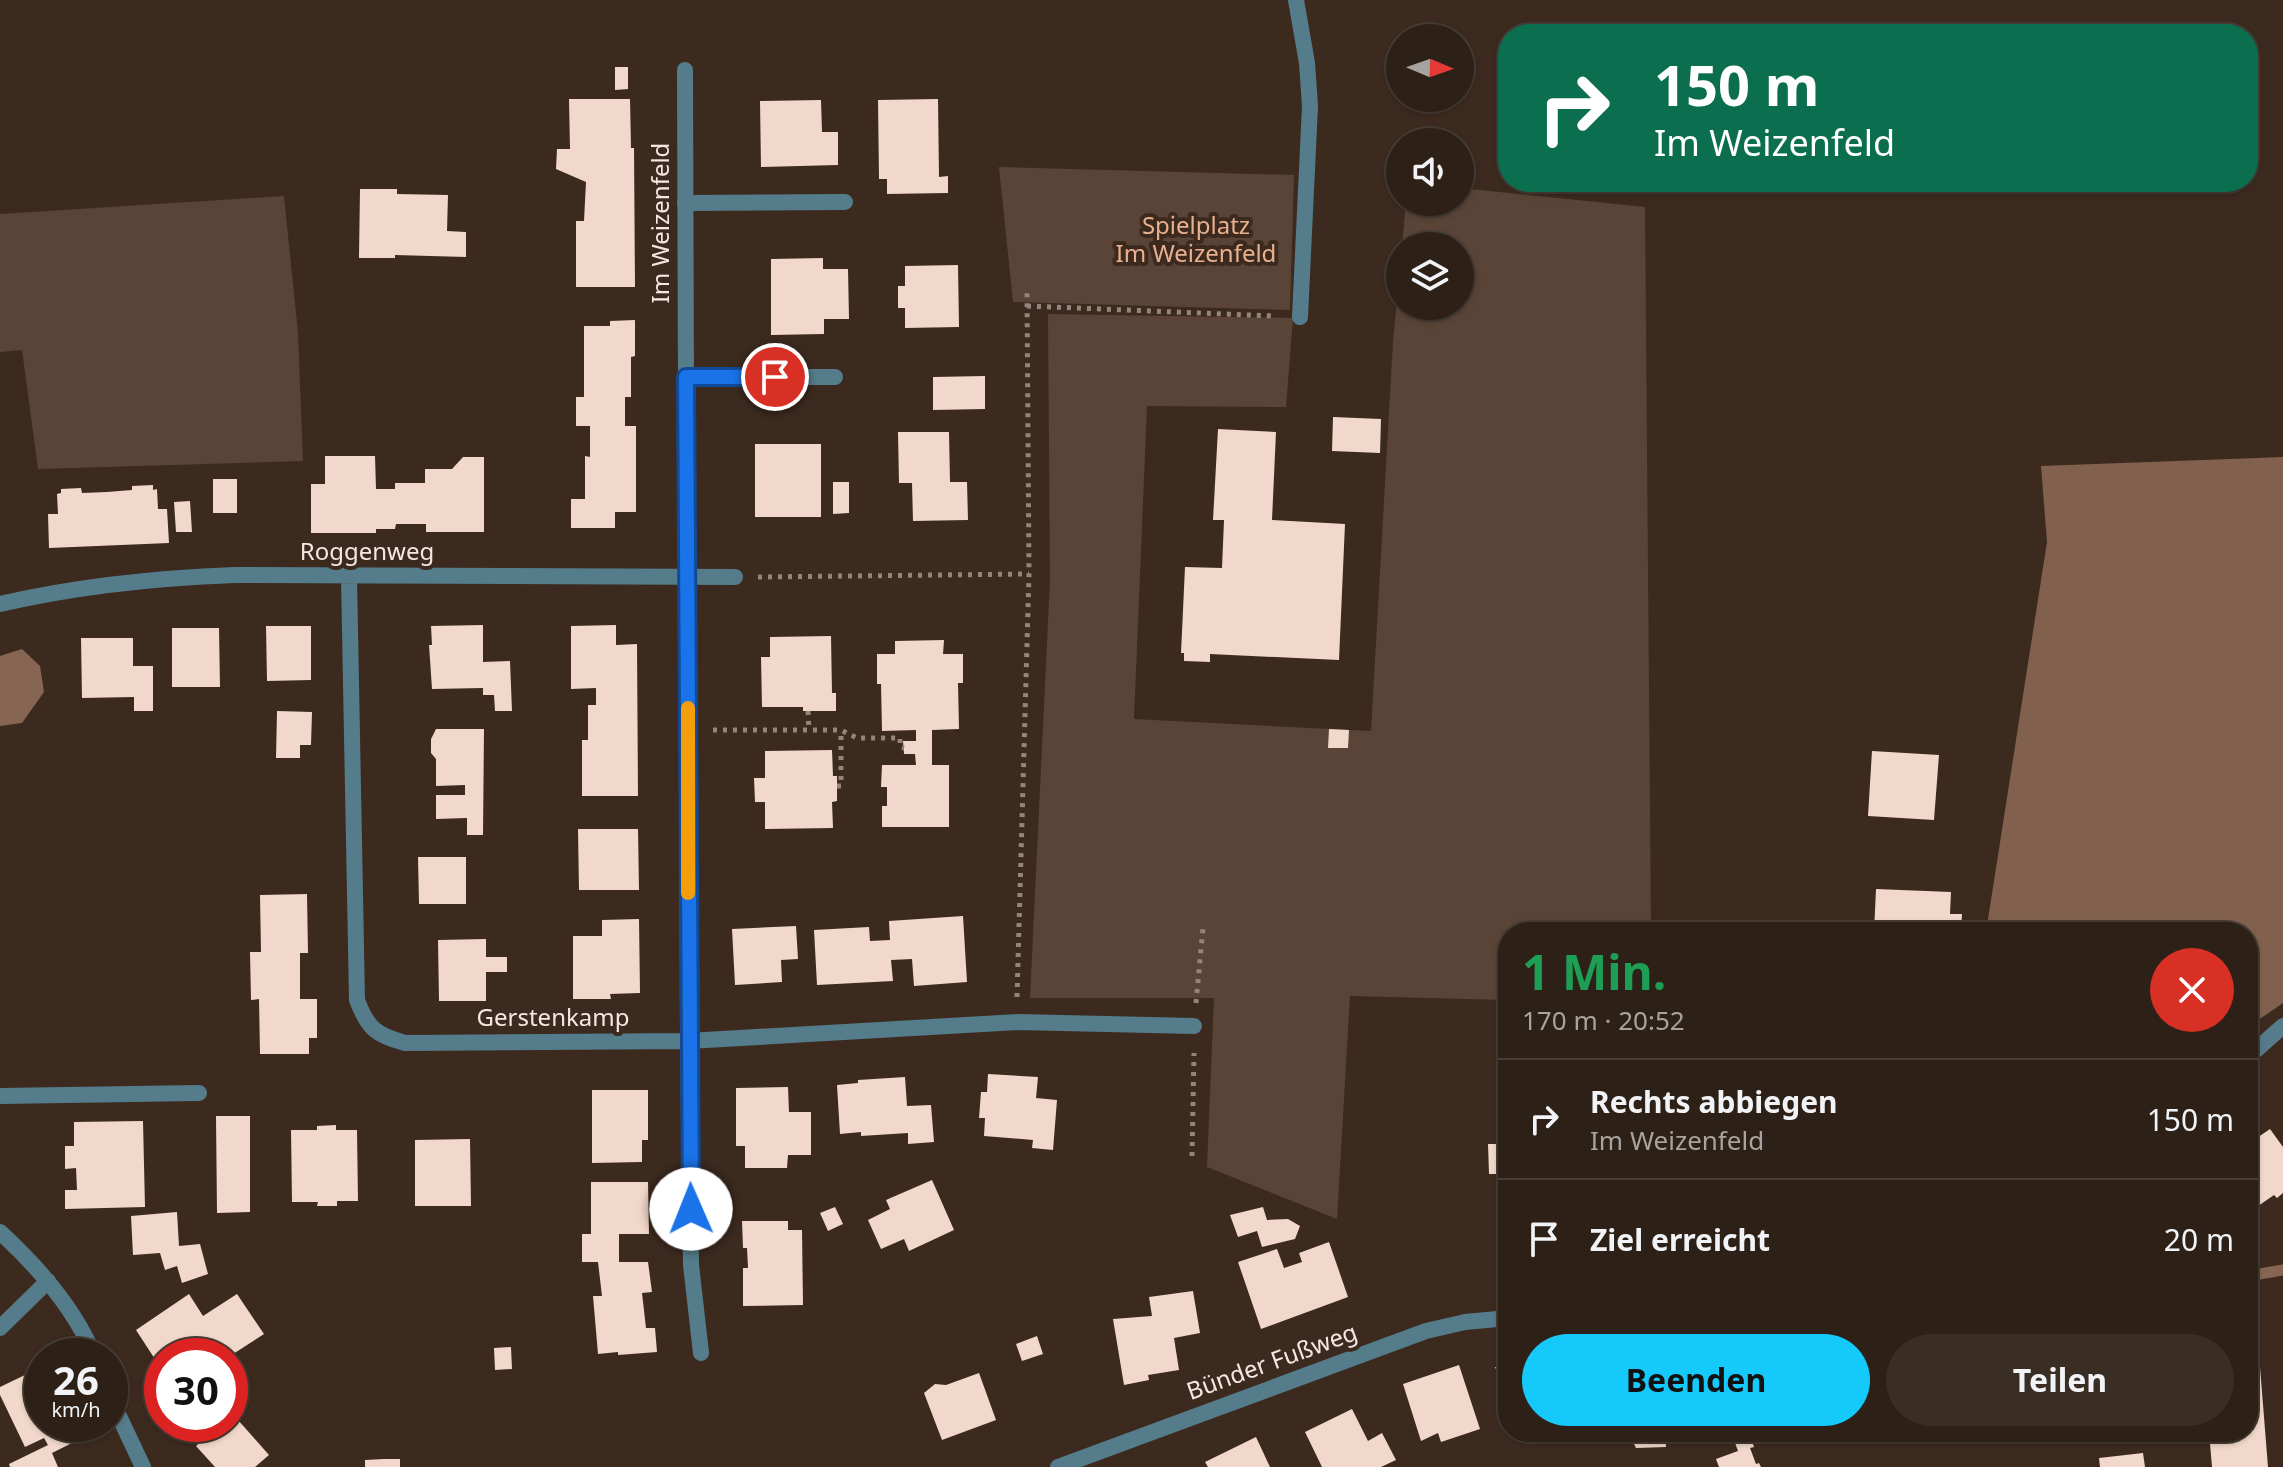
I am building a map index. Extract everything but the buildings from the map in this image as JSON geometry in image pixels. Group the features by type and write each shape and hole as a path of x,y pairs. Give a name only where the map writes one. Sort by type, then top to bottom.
{"street":[{"path":"1296,0 1307,63 1310,106 1300,317"},
{"name":"Im Weizenfeld","path":"685,70 688,1041 691,1265 701,1353"},
{"path":"685,203 845,202"},
{"path":"686,377 835,377"},
{"name":"Roggenweg","path":"0,604 89,587 159,578 235,575 735,577"},
{"name":"Gerstenkamp","path":"349,577 357,1000 365,1020 381,1037 405,1043 688,1041 1018,1022 1194,1026"},
{"path":"2258,1048 2283,1026"},
{"path":"0,1096 199,1093"},
{"path":"0,1232 48,1281 87,1338"},
{"path":"0,1328 48,1281"},
{"name":"Bünder Fußweg","path":"1058,1467 1426,1331 1465,1322 1498,1319"},
{"path":"128,1435 143,1467"}],"path":[{"path":"1018,1022 1029,574 1027,292"},
{"path":"1027,306 1300,317"},
{"path":"735,577 1029,574"},
{"path":"808,711 809,730"},
{"path":"688,730 841,730 857,738 900,738 900,747 904,748"},
{"path":"837,786 841,786 841,730"}],"green space":[{"name":"Spielplatz Im Weizenfeld","path":"999,167 1294,175 1290,310 1013,302"},
{"path":"1474,189 1645,207 1651,922 1498,922 1498,1000 1350,996 1337,1219 1207,1167 1214,998 1030,998 1050,580 1048,314 1293,318 1286,407 1147,406 1134,719 1371,731 1395,320 1474,320 1474,232 1403,232 1405,216 1474,216"},
{"path":"284,196 298,333 303,461 38,469 22,350 0,352 0,214"}],"shaded area":[{"path":"2283,457 2283,1003 2258,1020 2258,922 1988,922 2047,542 2041,466"},
{"path":"22,649 40,666 44,692 22,723 0,726 0,656"}],"waterway":[{"path":"2258,1274 2283,1270"}],"slow traffic":[{"path":"688,708 688,893"}],"route":[{"path":"691,1209 686,377 775,377"}]}
